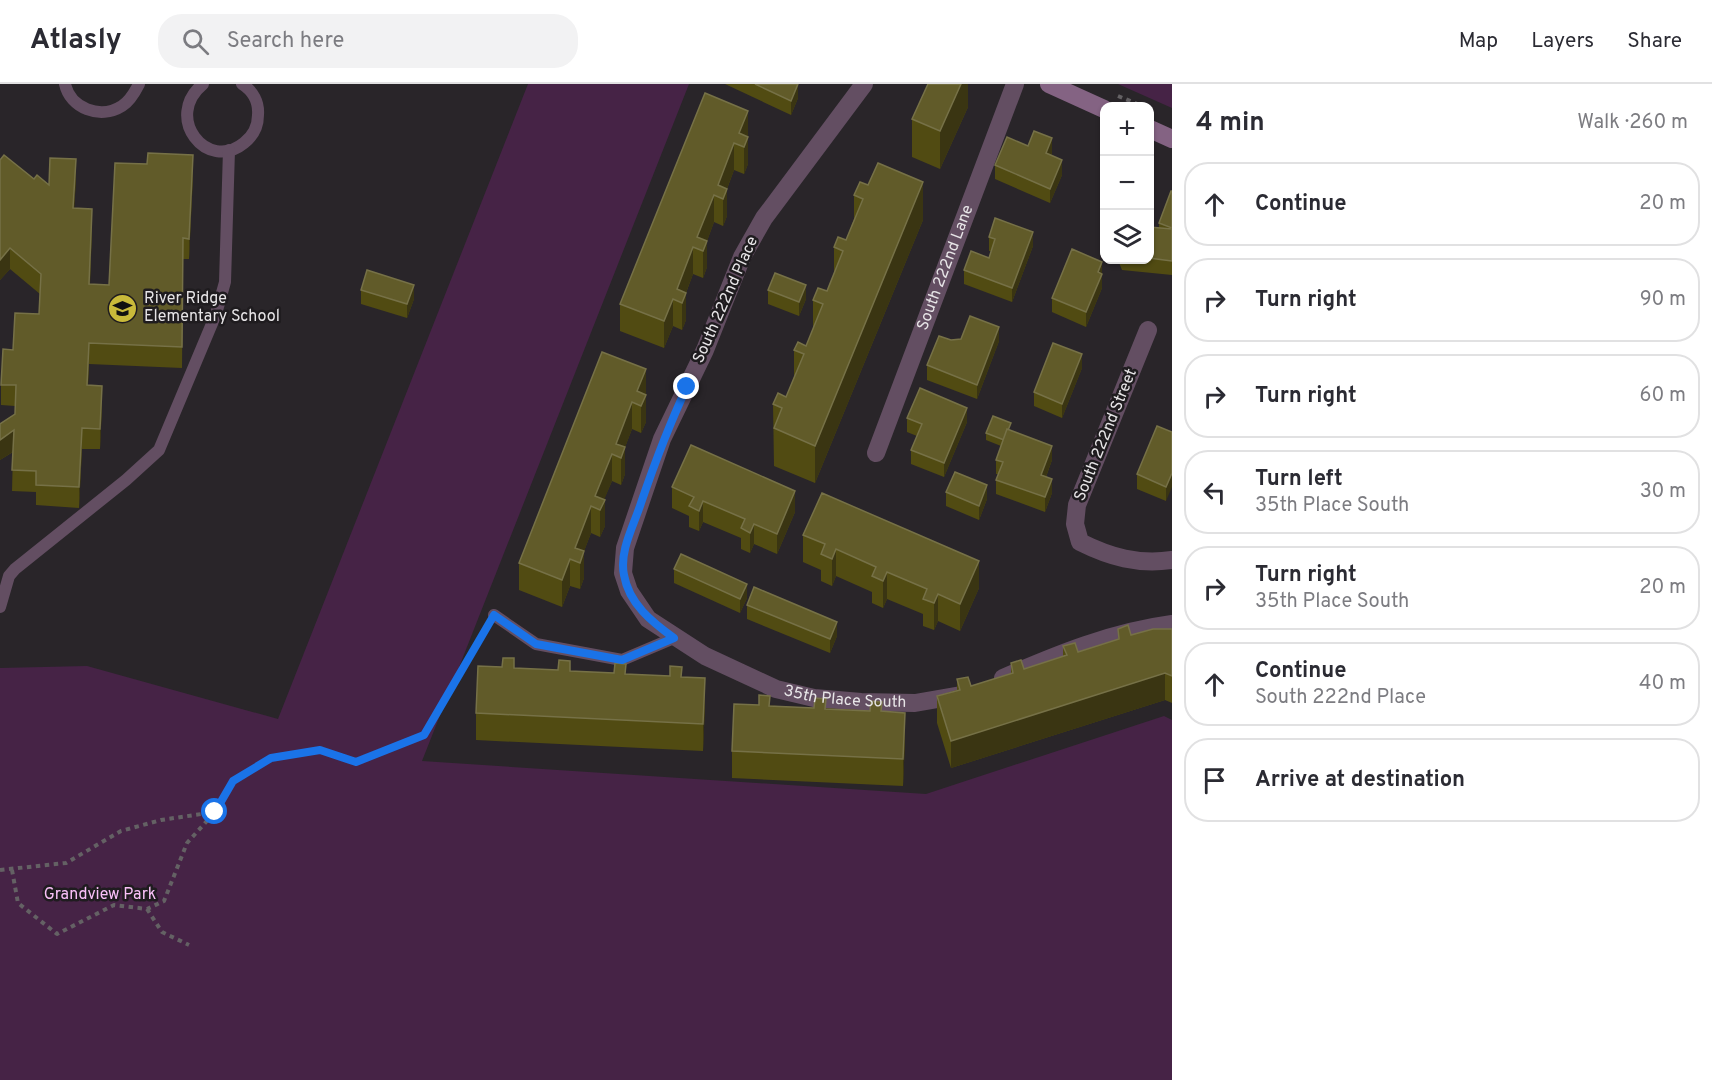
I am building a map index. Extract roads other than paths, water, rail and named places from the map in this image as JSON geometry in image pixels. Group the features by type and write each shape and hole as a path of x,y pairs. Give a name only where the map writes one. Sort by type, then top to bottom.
{"main road":[{"path":"1049,84 1100,107"},
{"path":"1154,131 1172,139"}],"street":[{"name":"South 222nd Place","path":"641,504 662,438 705,350 742,257 764,218 864,84"},
{"name":"South 222nd Lane","path":"876,453 1015,84"},
{"name":"South 222nd Street","path":"1148,330 1077,505 1075,524 1080,542 1106,555 1133,561 1172,560"},
{"name":"35th Place South","path":"641,504 625,548 623,573 629,591 648,619 705,656 776,689 814,698 915,702 969,693 1097,640 1172,624"}],"lane":[{"path":"65,84 67,94 76,103 99,112 123,106 140,84"},
{"path":"203,84 193,94 187,105 186,118 189,130 196,140 207,148 229,150 249,139 259,119 255,97 242,84"},
{"path":"0,607 9,576 15,569 159,450 216,314 225,282 229,150"},
{"path":"494,615 536,644 622,660 674,638"}],"place":[{"name":"River Ridge Elementary School","path":"123,308"}],"park label":[{"name":"Grandview Park","path":"100,895"}]}
